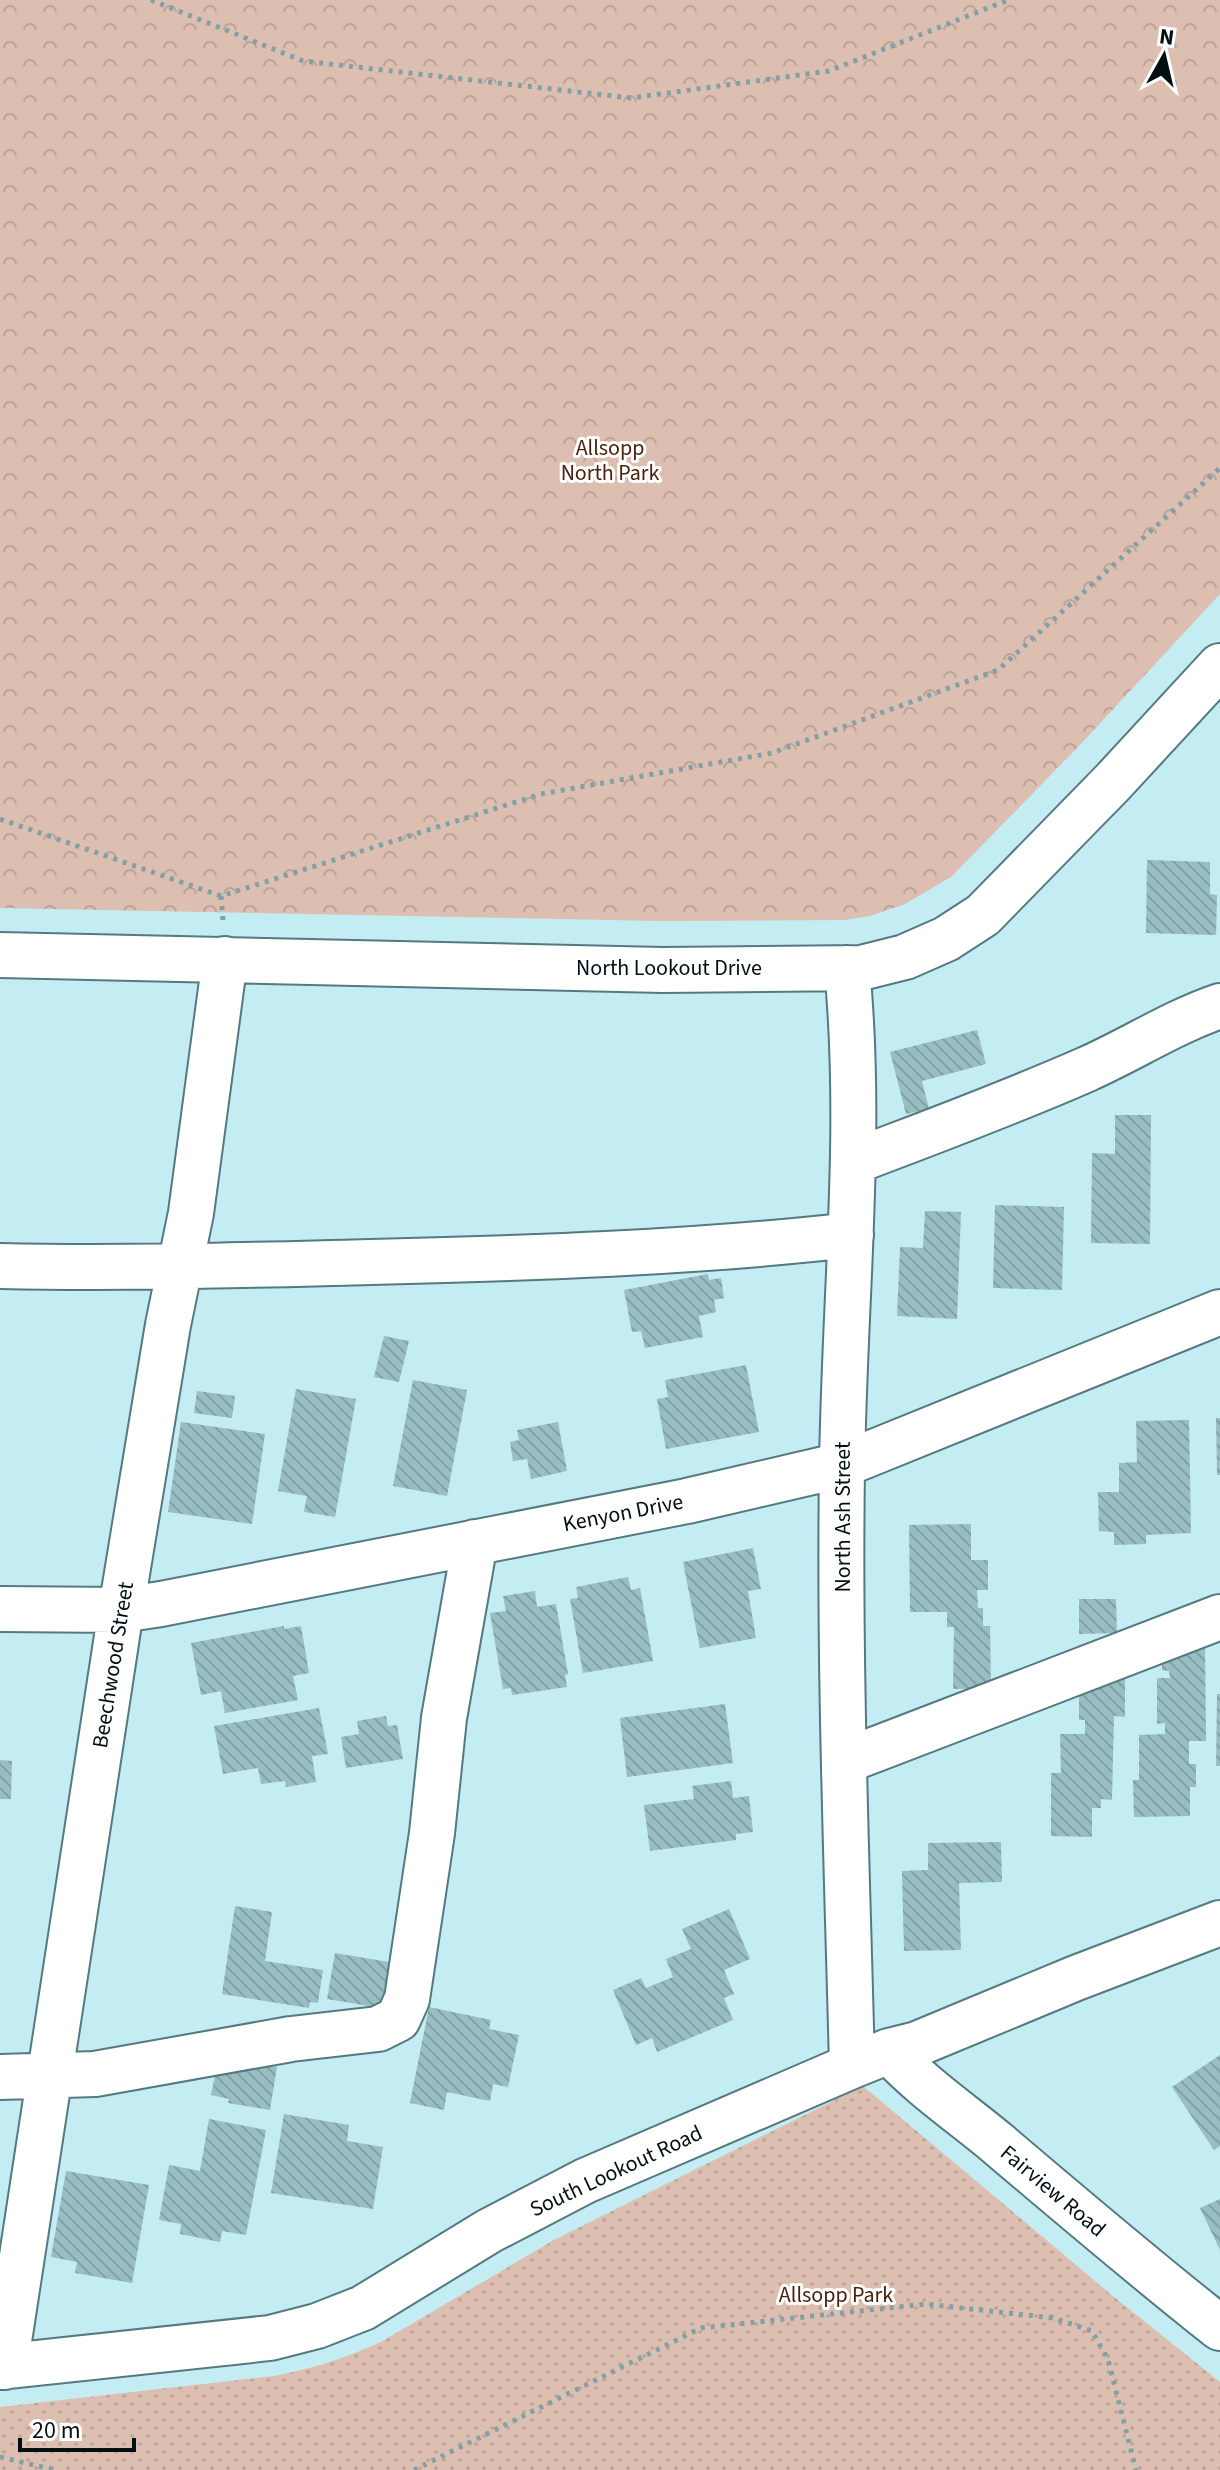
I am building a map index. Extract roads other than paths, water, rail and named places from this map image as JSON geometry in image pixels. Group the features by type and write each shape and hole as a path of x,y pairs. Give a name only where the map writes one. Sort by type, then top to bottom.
{"street":[{"name":"North Lookout Drive","path":"0,955 663,970 861,968 905,957 946,939 983,915 1113,782 1220,666"},
{"name":"Beechwood Street","path":"2,2367 51,2077 121,1610 178,1267 191,1213 225,959"},
{"name":"North Ash Street","path":"847,968 851,1011 853,1162 842,1465 845,1761 871,2059"},
{"path":"853,1162 1049,1086 1134,1048 1202,1012 1220,977"},
{"path":"0,1266 178,1267 598,1256 851,1235"},
{"name":"Kenyon Drive","path":"0,1609 121,1610 687,1501 842,1465 1220,1312"},
{"path":"0,2077 95,2074 291,2039 378,2029 398,2019 407,1999 432,1833 444,1718 475,1542"},
{"path":"845,1761 1220,1617"},
{"name":"South Lookout Road","path":"2,2367 270,2338 317,2326 363,2308 489,2231 585,2181 871,2059 917,2044 1220,1923"},
{"name":"Fairview Road","path":"871,2059 912,2076 962,2114 1220,2328"}],"park label":[{"name":"Allsopp North Park","path":"610,460"},
{"name":"Allsopp Park","path":"836,2295"}]}
